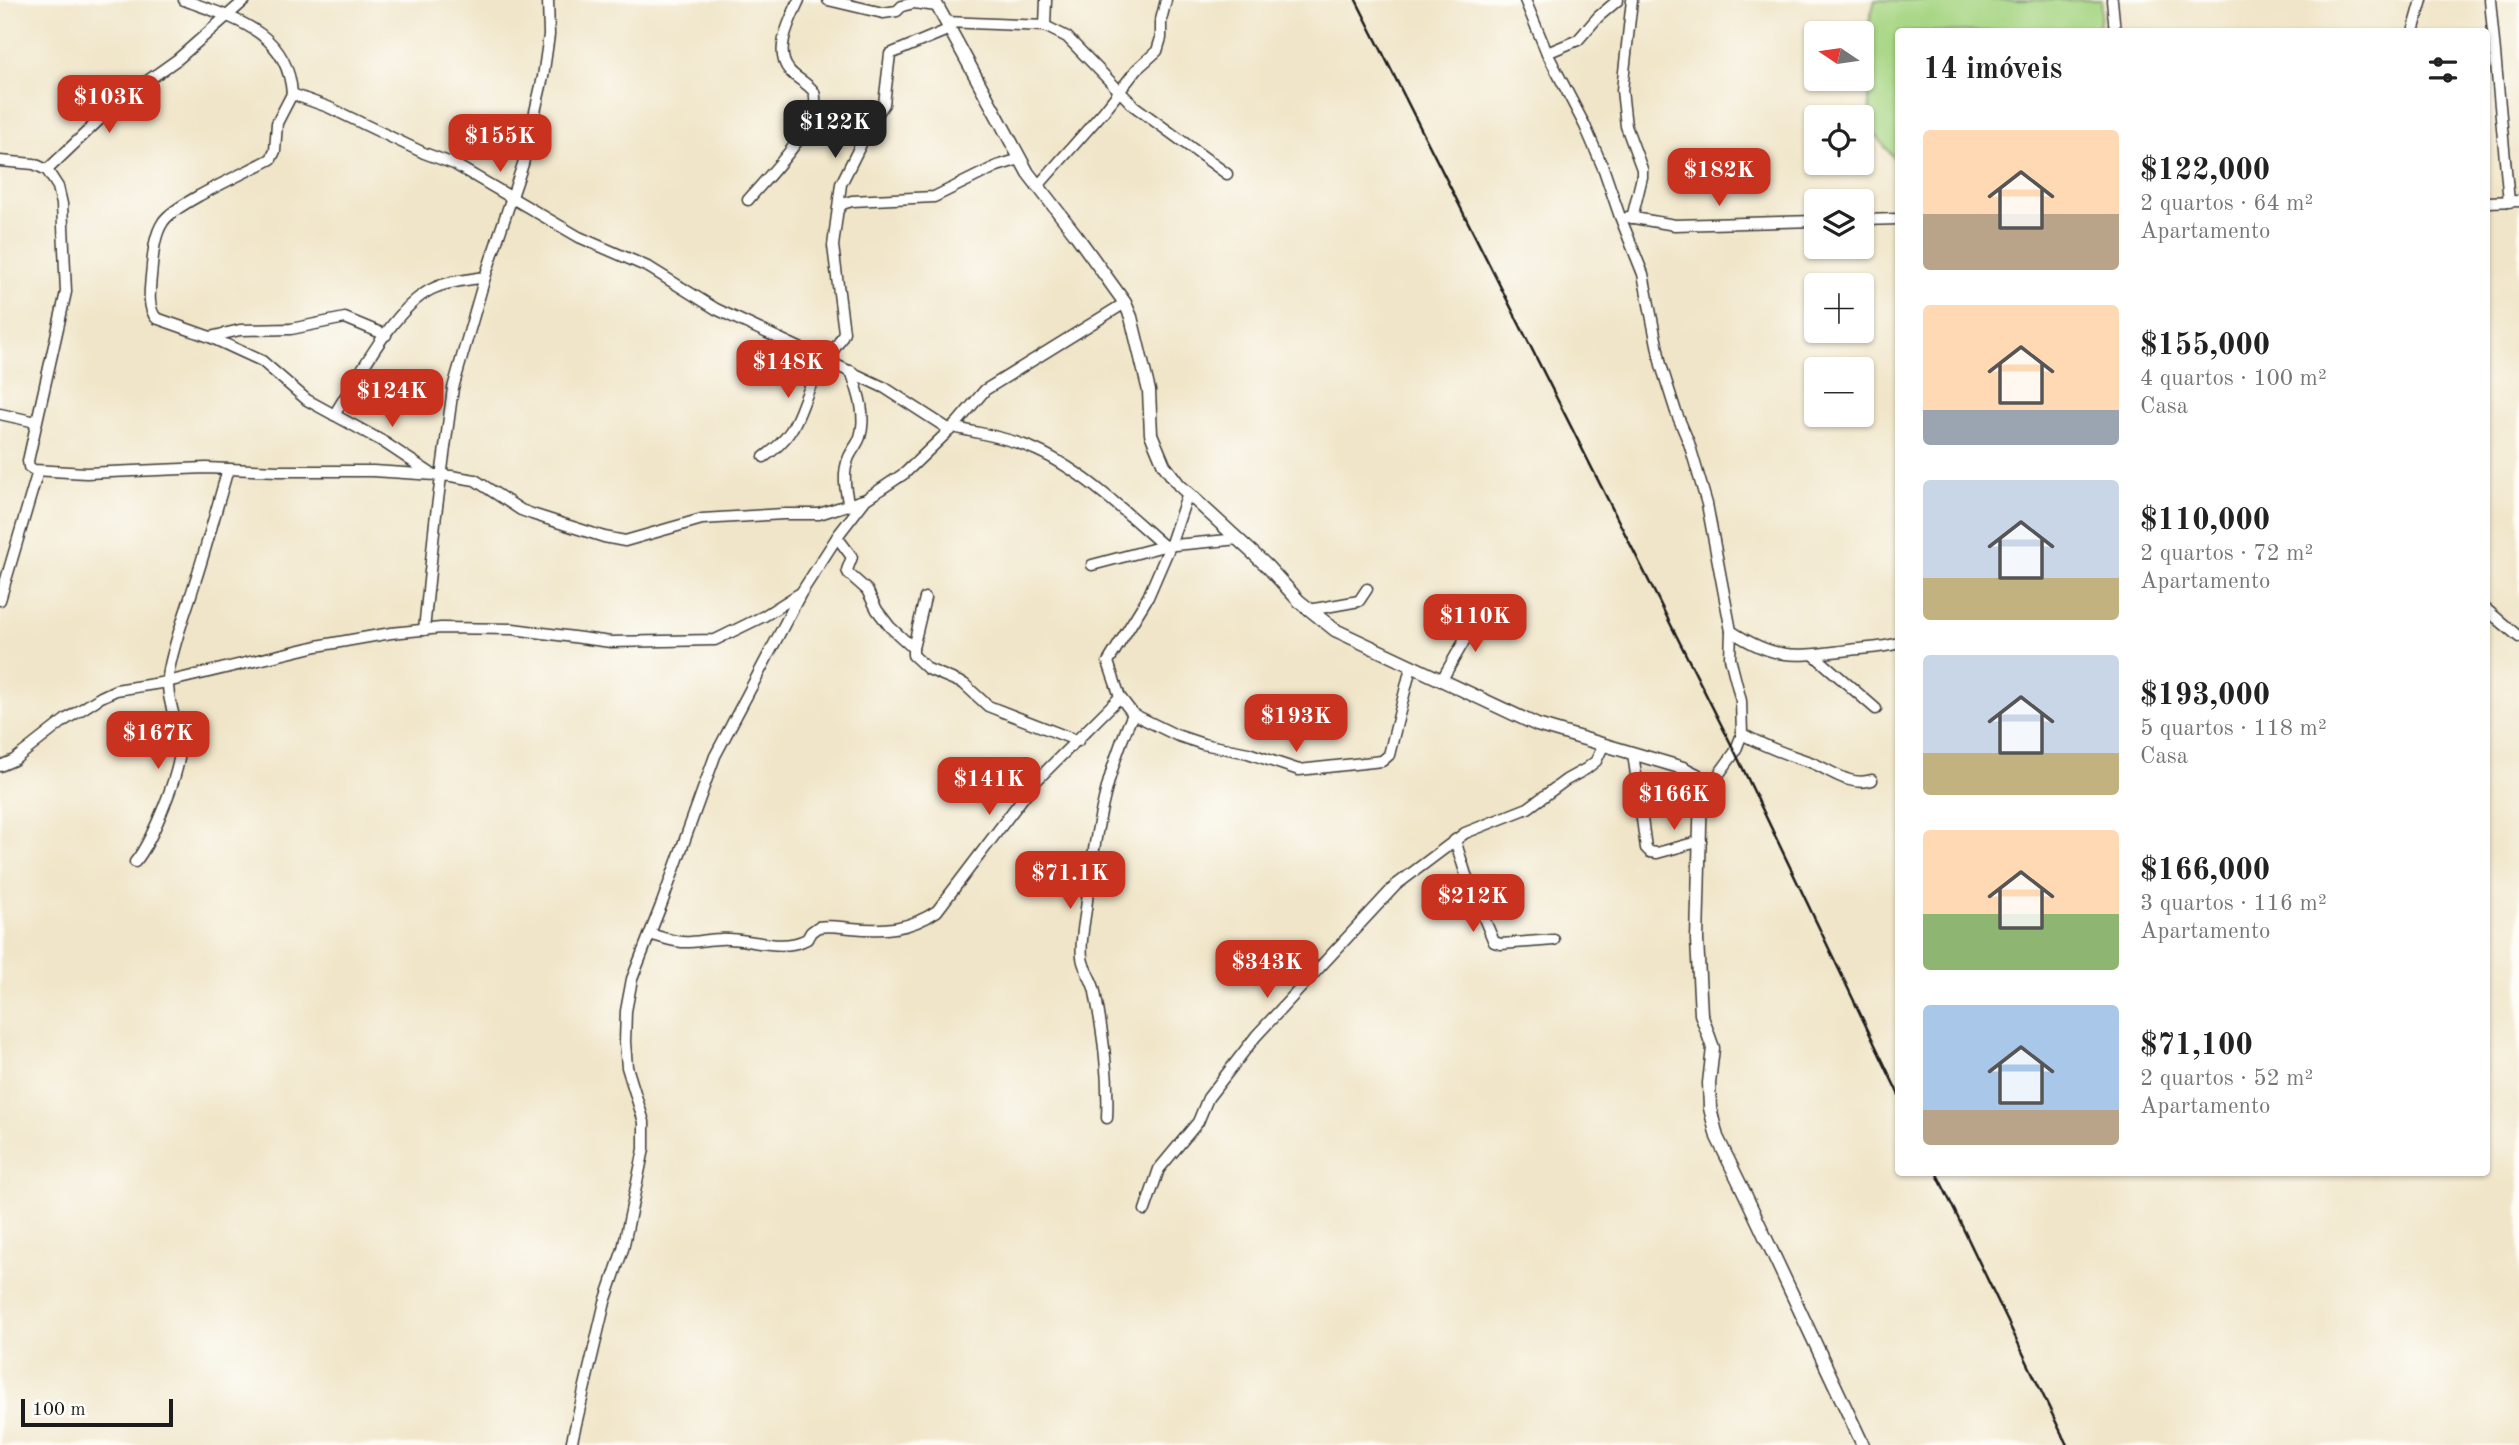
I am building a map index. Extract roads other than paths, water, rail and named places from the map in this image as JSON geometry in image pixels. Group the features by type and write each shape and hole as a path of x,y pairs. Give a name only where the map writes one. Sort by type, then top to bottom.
{"street":[{"path":"184,0 251,26 286,64 292,94 277,123 275,151 271,159 167,217 158,233 150,286 152,313 156,318 209,337 262,361 307,400 437,475"},
{"path":"47,170 120,101 178,59 245,0"},
{"path":"424,630 437,475 453,388 485,277 523,164 543,76 549,35 548,0"},
{"path":"748,200 802,134 815,107 814,92 789,71 784,59 786,36 799,0"},
{"path":"828,0 883,13 897,11 904,3 936,3 1037,187 1125,303 1131,317 1149,391 1151,434 1171,476 1239,538 1309,610 1335,630 1537,725 1693,771 1700,780 1702,797 1697,940 1701,1014 1713,1048 1709,1097 1717,1137 1863,1445"},
{"path":"1045,26 1046,0"},
{"path":"1037,187 1104,111 1119,90 1157,51 1166,0"},
{"path":"1525,0 1547,52 1585,125 1643,274 1661,365 1707,504 1731,631 1730,658 1741,701 1742,734 1735,752 1702,797"},
{"path":"1547,52 1578,40 1598,17 1618,0"},
{"path":"1632,0 1622,90 1626,126 1642,169 1642,177 1632,218"},
{"path":"2112,0 2115,28"},
{"path":"2414,28 2422,0"},
{"path":"2490,0 2514,202 2490,202"},
{"path":"764,457 794,428 811,385 841,341 844,332 832,246 843,177 884,104 890,54 948,26 1045,26 1076,44 1134,106 1227,174"},
{"path":"292,94 328,107 424,153 454,164 602,249 650,268 716,309 885,388 952,429 1023,444 1040,452 1093,486 1167,546"},
{"path":"839,209 842,204 852,201 934,197 997,166 1020,159"},
{"path":"0,161 34,164 47,170 58,187 62,204 66,292 28,461 29,467 38,471 86,473 228,469 437,475 475,480 521,510 625,541 702,519 819,514 866,499 905,472 952,429 985,390 1125,303"},
{"path":"1619,215 1675,225 1804,221"},
{"path":"1874,220 1895,219"},
{"path":"334,415 386,335 407,308 431,289 485,277"},
{"path":"209,337 240,330 291,329 345,318 386,335"},
{"path":"849,506 845,489 845,468 860,436 862,422 862,405 851,371"},
{"path":"0,414 36,422"},
{"path":"135,862 149,842 159,818 180,754 167,682 178,630 195,584 228,469"},
{"path":"0,600 38,471"},
{"path":"1188,493 1148,597 1109,657 1108,668 1120,697 1133,714 1176,735 1203,744 1248,753 1299,771 1382,761 1389,755 1411,667"},
{"path":"571,1445 605,1302 623,1250 644,1149 644,1122 627,1067 625,1021 632,979 716,756 801,593 837,537 866,499"},
{"path":"837,537 852,557 847,570 849,574 867,590 877,610 913,648"},
{"path":"1092,565 1167,546 1239,538"},
{"path":"1309,610 1359,600 1367,589"},
{"path":"0,766 14,760 65,720 116,690 167,682 317,646 424,630 513,629 611,642 715,640 764,616 801,593"},
{"path":"925,598 913,655 928,669 964,684 988,706 1077,740"},
{"path":"1441,681 1481,612"},
{"path":"2490,613 2519,637"},
{"path":"1731,631 1759,648 1797,657 1895,644"},
{"path":"1814,655 1877,709"},
{"path":"650,934 679,942 721,939 763,944 802,942 818,927 827,925 870,929 912,925 937,911 1035,782 1120,697"},
{"path":"1107,1118 1108,1071 1095,989 1082,957 1083,933 1093,856 1110,774 1133,714"},
{"path":"1742,734 1778,752 1817,765 1836,776 1859,781 1872,780"},
{"path":"1145,1210 1159,1169 1198,1122 1208,1098 1256,1036 1396,885 1465,833 1528,808 1596,761 1604,744"},
{"path":"1633,753 1646,848 1657,853 1701,841"},
{"path":"1455,840 1466,875 1494,942 1501,944 1554,940"}],"railway":[{"path":"1356,0 1735,752 1895,1087"},
{"path":"1938,1176 2067,1445"}]}
